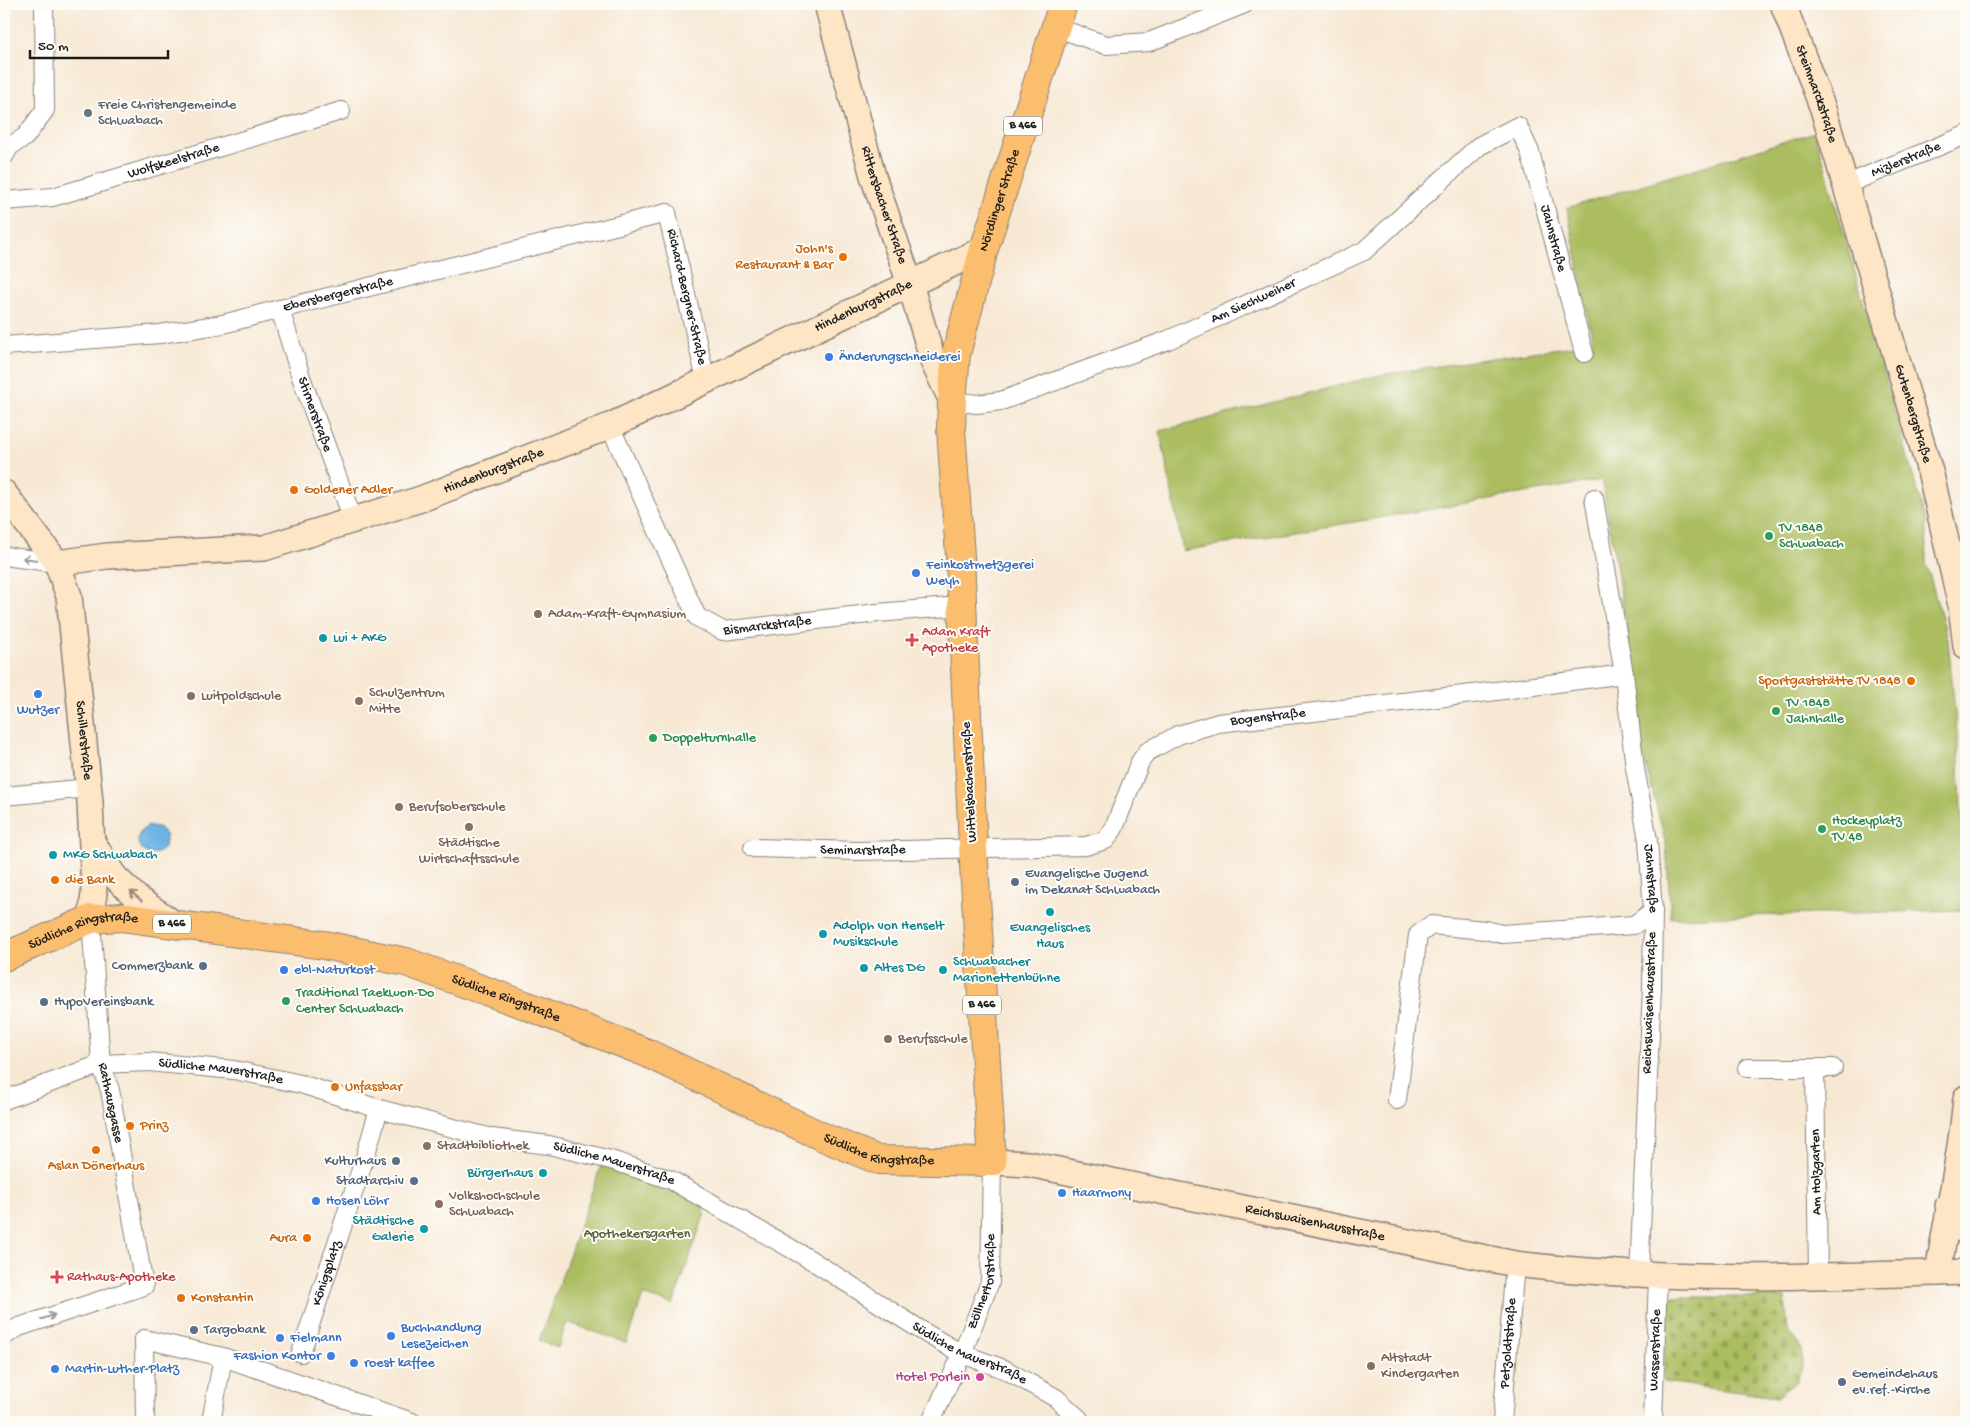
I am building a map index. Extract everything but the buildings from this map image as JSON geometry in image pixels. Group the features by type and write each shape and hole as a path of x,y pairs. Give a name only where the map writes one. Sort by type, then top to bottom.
{"main road":[{"name":"Nördlinger Straße","path":"952,401 956,354 984,249 1059,16"},
{"name":"Wittelsbacherstraße","path":"952,401 951,429 960,556 973,848 992,1162"},
{"name":"Südliche Ringstraße","path":"4,958 92,919 122,917 324,945 406,962 525,1005 647,1053 823,1137 878,1160 992,1162"}],"street":[{"path":"6,149 25,137 45,110 44,4"},
{"name":"Rittersbacher Straße","path":"827,4 873,176 910,284 934,364 952,401"},
{"path":"1059,16 1106,45 1149,42 1245,4"},
{"name":"Steinmarckstraße","path":"1784,4 1823,109 1846,185"},
{"name":"Wolfskeelstraße","path":"4,201 52,197 342,111"},
{"name":"Jahnstraße","path":"1518,126 1530,152 1584,353"},
{"name":"Am Siechweiher","path":"952,401 976,404 1001,401 1057,381 1168,340 1364,251 1479,146 1518,126"},
{"name":"Mizlerstraße","path":"1846,185 1966,134"},
{"name":"Gutenbergstraße","path":"1846,185 1931,475 1959,597 1966,646"},
{"name":"Ebersbergerstraße","path":"4,346 160,334 223,324 280,308 667,213"},
{"name":"Richard-Bergner-Straße","path":"667,213 706,380"},
{"name":"Hindenburgstraße","path":"57,563 107,556 264,548 421,499 610,426 984,249"},
{"name":"Stirnerstraße","path":"280,308 302,377 353,520"},
{"name":"Bismarckstraße","path":"610,426 697,617 723,631 877,613 961,606"},
{"path":"4,493 57,563"},
{"name":"Jahnstraße","path":"1397,1100 1418,935 1431,925 1485,930 1502,934 1634,925 1653,911 1648,840 1635,768 1624,674 1594,498"},
{"path":"4,556 57,563"},
{"name":"Schillerstraße","path":"57,563 69,596 89,788 93,842 94,893 92,919"},
{"name":"Bogenstraße","path":"973,848 1086,846 1106,840 1114,828 1140,762 1148,752 1178,735 1218,722 1442,698 1624,674"},
{"path":"4,796 89,788"},
{"path":"93,842 114,876 138,899 175,924"},
{"name":"Seminarstraße","path":"753,848 857,851 973,848"},
{"name":"Reichswaisenhausstraße","path":"1649,1275 1653,911"},
{"name":"Rathausgasse","path":"4,1336 19,1327 144,1286 110,1090 100,1064 92,919"},
{"name":"Südliche Mauerstraße","path":"4,1100 23,1091 100,1064 148,1062 234,1070 301,1084 379,1108 492,1138 549,1145 611,1160 671,1180 811,1260 927,1334 962,1354 1004,1369 1056,1398 1081,1422"},
{"path":"1747,1068 1833,1068"},
{"name":"Am Holzgarten","path":"1815,1068 1818,1276"},
{"path":"1938,1273 1948,1206 1963,1134 1966,1098"},
{"name":"Königsplatz","path":"301,1353 365,1157 379,1108"},
{"name":"Reichswaisenhausstraße","path":"992,1162 1039,1166 1515,1264 1577,1271 1649,1275 1818,1276 1966,1272"},
{"name":"Zöllnertorstraße","path":"931,1422 962,1354 990,1282 992,1162"},
{"path":"1948,1206 1966,1232"},
{"name":"Petzoldtstraße","path":"1502,1422 1515,1264"},
{"name":"Wasserstraße","path":"1649,1275 1653,1422"},
{"path":"145,1422 144,1339 223,1357 410,1421"},
{"path":"211,1422 223,1357"}],"green space":[{"name":"TV 1848 Schwabach","path":"1815,132 1926,521 1926,563 1948,639 1958,745 1966,910 1671,918 1666,845 1641,746 1634,673 1602,480 1183,551 1160,431 1384,374 1593,343 1567,208"},
{"name":"Apothekersgarten","path":"602,1163 702,1200 705,1213 673,1305 643,1295 626,1343 567,1322 558,1348 539,1341"},
{"path":"1667,1297 1785,1297 1788,1332 1799,1344 1802,1353 1798,1380 1776,1397 1664,1382"}],"water":[{"path":"152,826 162,830 166,840 162,850 152,854 142,850 138,840 142,830"}],"place":[{"name":"Freie Christengemeinde Schwabach","path":"88,113"},
{"name":"John's Restaurant & Bar","path":"843,257"},
{"name":"Änderungschneiderei","path":"829,357"},
{"name":"Goldener Adler","path":"294,490"},
{"name":"TV 1848 Schwabach","path":"1769,536"},
{"name":"Feinkostmetzgerei Weyh","path":"916,573"},
{"name":"Adam-Kraft-Gymnasium","path":"538,614"},
{"name":"Lui + AKG","path":"323,638"},
{"name":"Adam Kraft Apotheke","path":"912,640"},
{"name":"Sportgaststätte TV 1848","path":"1911,681"},
{"name":"Wutzer","path":"38,694"},
{"name":"Luitpoldschule","path":"191,696"},
{"name":"Schulzentrum Mitte","path":"359,701"},
{"name":"TV 1848 Jahnhalle","path":"1776,711"},
{"name":"Doppelturnhalle","path":"653,738"},
{"name":"Berufsoberschule","path":"399,807"},
{"name":"Städtische Wirtschaftsschule","path":"469,827"},
{"name":"Hockeyplatz TV 48","path":"1822,829"},
{"name":"MKG Schwabach","path":"53,855"},
{"name":"die Bank","path":"55,880"},
{"name":"Evangelische Jugend im Dekanat Schwabach","path":"1015,882"},
{"name":"Evangelisches Haus","path":"1050,912"},
{"name":"Adolph von Henselt Musikschule","path":"823,934"},
{"name":"Commerzbank","path":"203,966"},
{"name":"Altes DG","path":"864,968"},
{"name":"ebl-Naturkost","path":"284,970"},
{"name":"Schwabacher Marionettenbühne","path":"943,970"},
{"name":"Traditional Taekwon-Do Center Schwabach","path":"286,1001"},
{"name":"HypoVereinsbank","path":"44,1002"},
{"name":"Berufsschule","path":"888,1039"},
{"name":"Unfassbar","path":"335,1087"},
{"name":"Prinz","path":"130,1126"},
{"name":"Stadtbibliothek","path":"427,1146"},
{"name":"Aslan Dönerhaus","path":"96,1150"},
{"name":"Kulturhaus","path":"396,1161"},
{"name":"Bürgerhaus","path":"543,1173"},
{"name":"Stadtarchiv","path":"414,1181"},
{"name":"Haarmony","path":"1062,1193"},
{"name":"Hosen Löhr","path":"316,1201"},
{"name":"Volkshochschule Schwabach","path":"439,1204"},
{"name":"Städtische Galerie","path":"424,1229"},
{"name":"Aura","path":"307,1238"},
{"name":"Rathaus-Apotheke","path":"57,1277"},
{"name":"Konstantin","path":"181,1298"},
{"name":"Targobank","path":"194,1330"},
{"name":"Buchhandlung Lesezeichen","path":"391,1336"},
{"name":"Fielmann","path":"280,1338"},
{"name":"Fashion Kontor","path":"331,1356"},
{"name":"roest kaffee","path":"354,1363"},
{"name":"Altstadt Kindergarten","path":"1371,1366"},
{"name":"Martin-Luther-Platz","path":"55,1369"},
{"name":"Hotel Porlein","path":"980,1377"},
{"name":"Gemeindehaus ev.ref.-Kirche","path":"1842,1382"}]}
